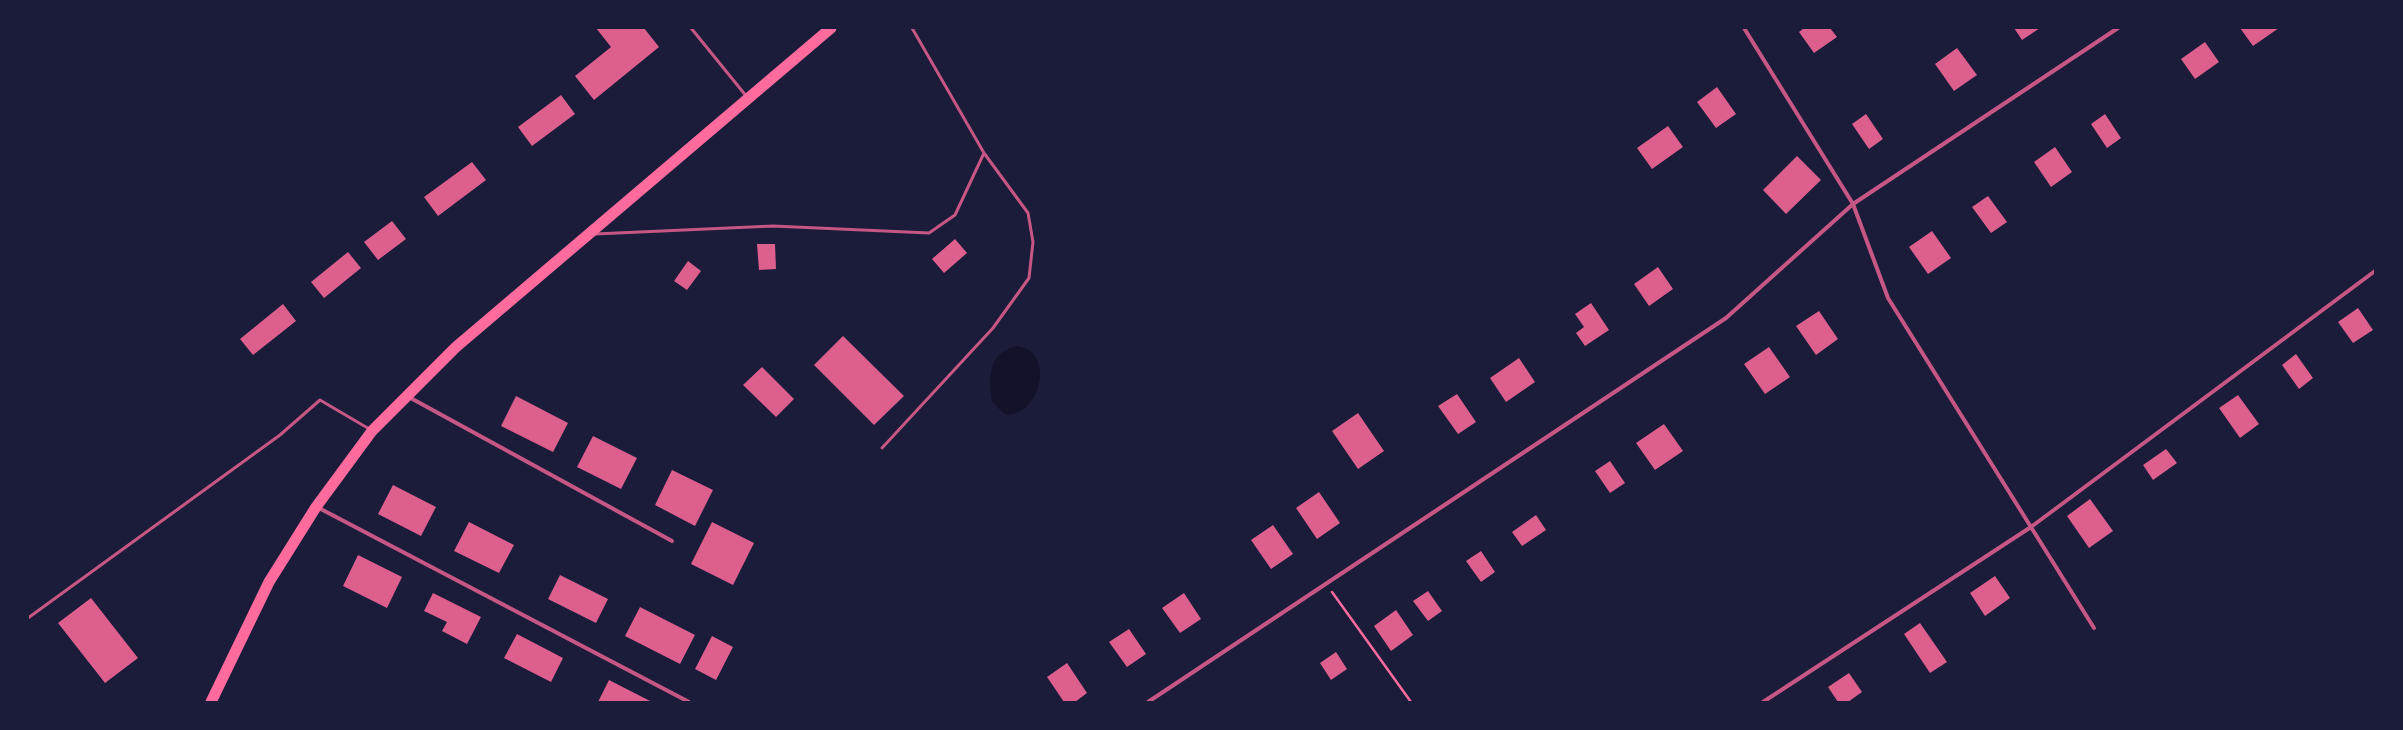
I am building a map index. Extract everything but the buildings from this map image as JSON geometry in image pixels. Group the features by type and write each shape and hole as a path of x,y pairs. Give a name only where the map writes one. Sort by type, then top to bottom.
{"highway":[{"path":"211,702 269,582 316,507 372,431 456,347 831,28"}],"street":[{"path":"1744,28 1853,204 1888,298 2094,628"},
{"path":"1148,702 1726,318 1853,204 2118,28"},
{"path":"1763,702 2031,527 2375,271"},
{"path":"407,396 672,541"},
{"path":"316,507 689,702"}],"lane":[{"path":"691,28 748,98"},
{"path":"882,448 993,328 1029,278 1033,242 1028,213 984,153 912,28"},
{"path":"589,234 773,226 929,233 955,215 984,153"},
{"path":"28,618 280,435 320,400 372,431"}],"path":[{"path":"1326,583 1411,702"}],"shaded area":[{"path":"1017,346 1029,350 1036,359 1040,370 1039,382 1035,394 1028,404 1018,412 1006,415 992,402 990,384 992,367 1000,354 1007,349"}]}
